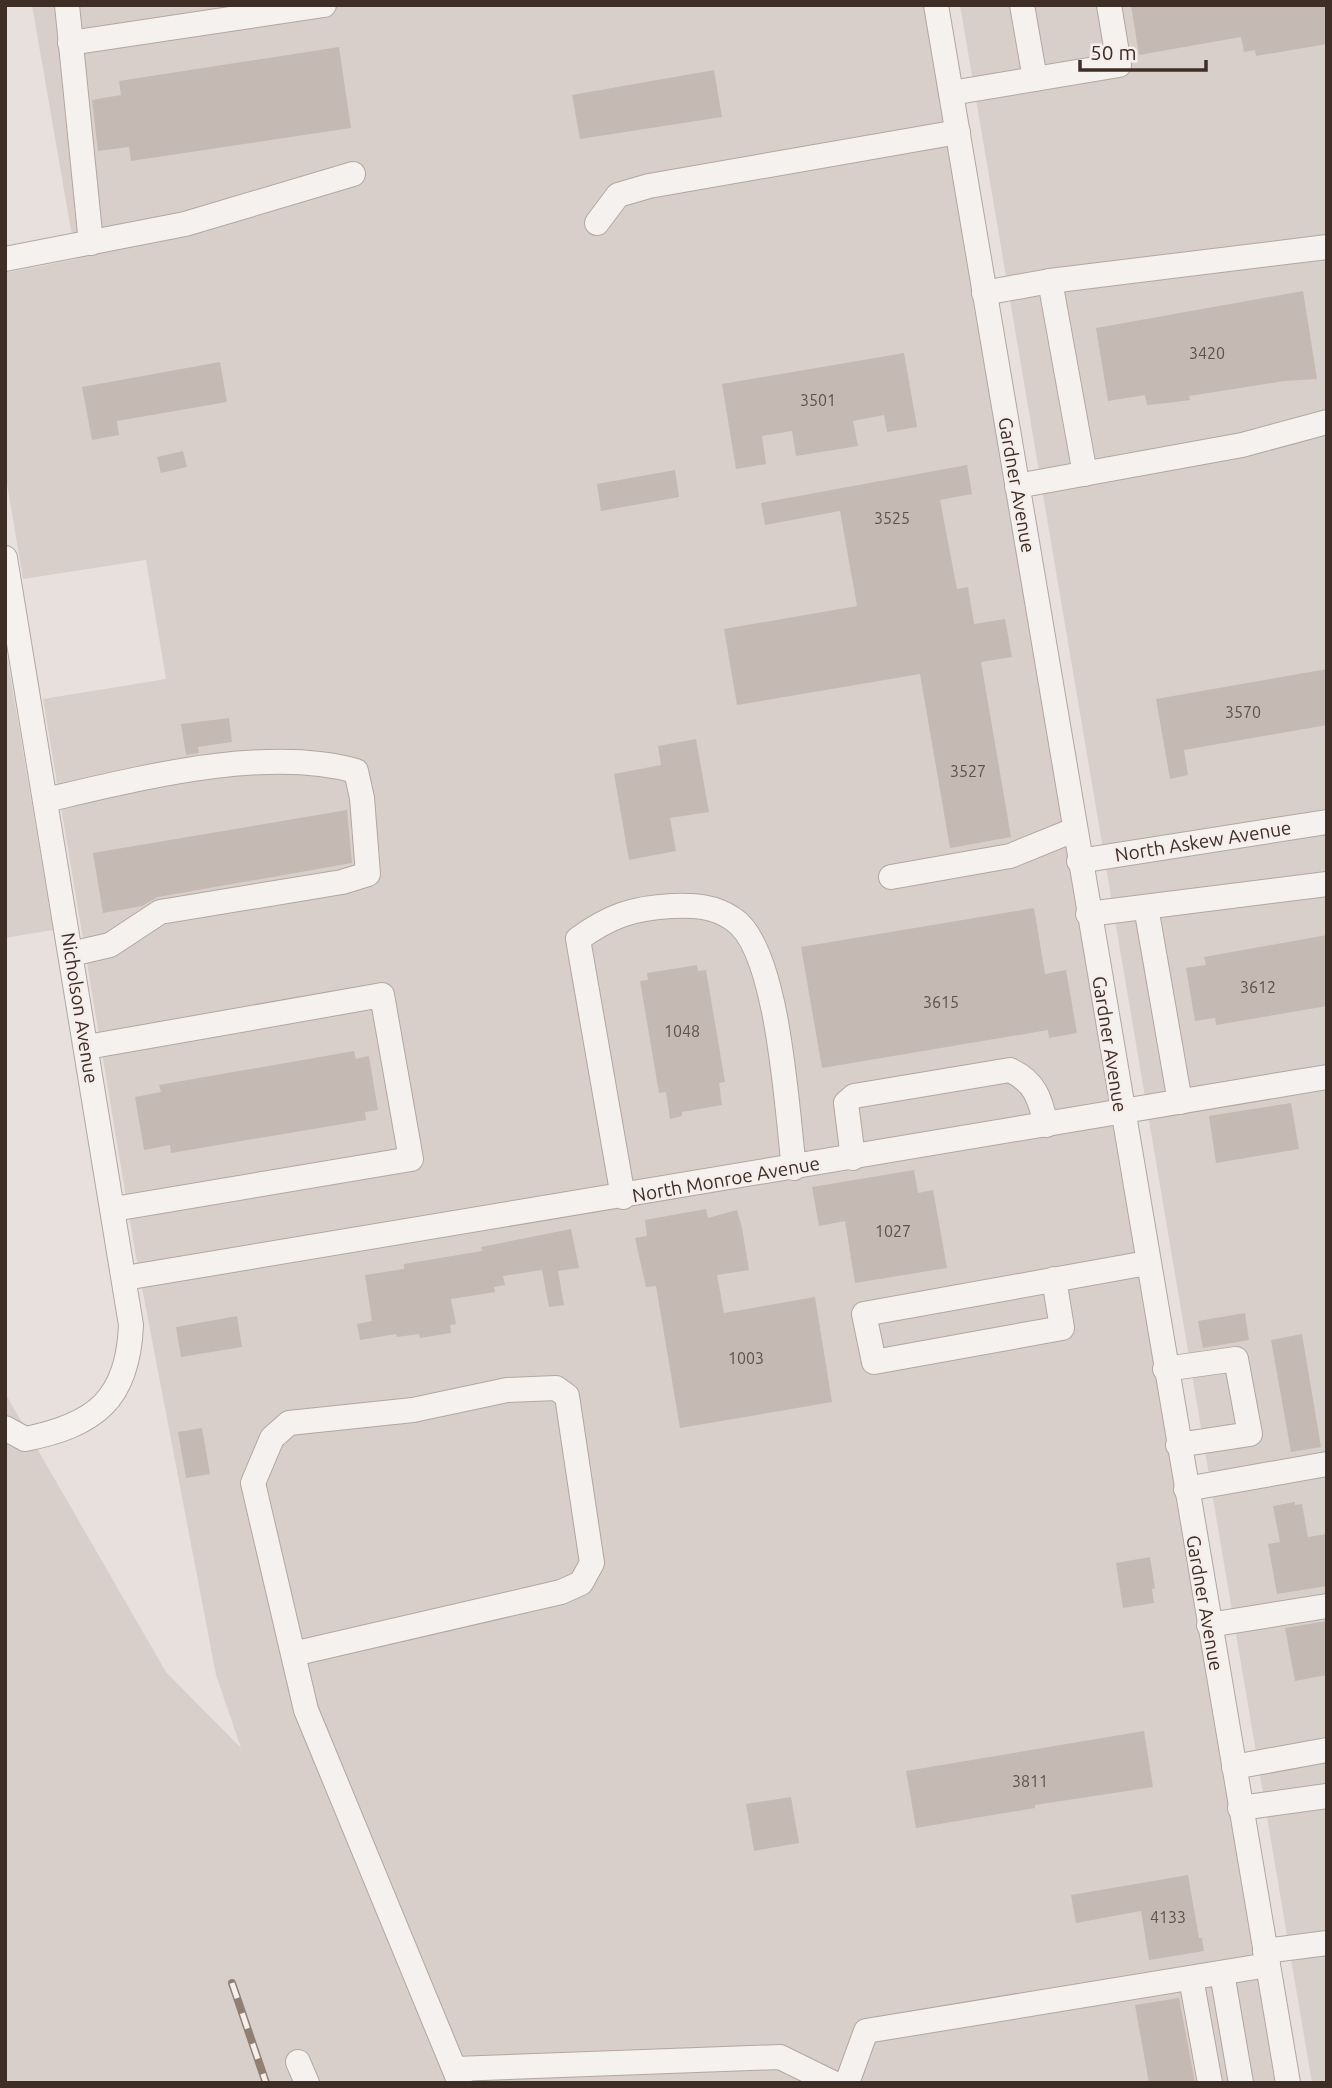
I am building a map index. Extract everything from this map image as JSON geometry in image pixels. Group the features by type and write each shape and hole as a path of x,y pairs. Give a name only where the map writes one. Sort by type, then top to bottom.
{"street":[{"path":"67,5 91,243"},
{"path":"70,43 324,5"},
{"name":"Gardner Avenue","path":"936,5 1287,2083"},
{"path":"1022,5 1035,79"},
{"path":"951,93 1119,65 1109,5"},
{"path":"597,223 618,195 649,186 958,132"},
{"path":"5,260 185,224 353,174"},
{"path":"984,293 1050,281 1327,247"},
{"path":"1050,281 1085,474"},
{"path":"1017,486 1242,445 1327,422"},
{"name":"Nicholson Avenue","path":"5,558 131,1325 124,1374 117,1388 97,1411 63,1432 25,1439 5,1428"},
{"path":"46,800 218,765 318,762 356,772 362,797 368,874 342,882 160,912 110,945 71,954"},
{"name":"North Askew Avenue","path":"1079,861 1327,822"},
{"path":"891,877 1010,856 1074,830"},
{"path":"1088,914 1327,884"},
{"path":"623,1197 578,939 608,918 647,908 701,905 735,919 754,943 769,981 794,1168"},
{"path":"1146,906 1180,1102"},
{"path":"87,1048 382,995 411,1159 114,1209"},
{"path":"853,1158 846,1103 854,1096 1010,1070 1026,1078 1040,1095 1046,1125"},
{"name":"North Monroe Avenue","path":"125,1278 623,1197 1327,1077"},
{"path":"1054,1279 1062,1328 874,1362 864,1314 1054,1279 1147,1263"},
{"path":"1165,1369 1236,1359 1250,1434 1178,1445"},
{"path":"293,1654 561,1592 581,1583 592,1563 567,1396 556,1388 507,1390 413,1409 289,1423 272,1438 253,1483 306,1710 457,2076 780,2057 834,2083"},
{"path":"1186,1489 1327,1464"},
{"path":"1209,1626 1327,1606"},
{"path":"1234,1767 1327,1750"},
{"path":"1240,1808 1327,1796"},
{"path":"847,2083 866,2031 1222,1973 1327,1942"},
{"path":"1222,1973 1241,2083"},
{"path":"1191,1978 1210,2083"}],"shaded area":[{"path":"32,5 925,5 1275,2083 5,2083 5,1393 166,1672 241,1748 216,1675 135,1251 43,699 166,679 146,560 23,579 5,472 5,273 76,259"},
{"path":"960,5 1327,5 1327,2083 1312,2083"},
{"path":"5,644 53,930 5,938"}],"building":[{"path":"1131,5 1327,5 1327,44 1256,56 1255,50 1244,52 1241,37 1139,55"},
{"path":"339,47 351,128 131,161 129,147 98,151 92,100 121,95 119,81"},
{"path":"714,70 722,117 580,139 572,95"},
{"path":"1303,291 1317,379 1284,381 1189,396 1190,400 1168,403 1147,405 1145,395 1108,401 1096,328"},
{"path":"904,353 917,427 887,432 884,415 853,421 858,446 796,456 792,431 762,436 766,464 736,469 722,384"},
{"path":"220,362 227,402 117,421 119,435 92,440 82,387"},
{"path":"183,451 187,467 161,473 157,457"},
{"path":"967,465 972,494 940,500 957,589 968,587 974,624 1005,619 1012,657 981,662 1011,837 950,848 920,674 737,705 724,629 857,606 840,511 765,525 761,503"},
{"path":"675,470 679,497 601,511 597,484"},
{"path":"1327,669 1327,725 1184,750 1188,775 1170,779 1156,699"},
{"path":"229,718 232,742 198,747 199,753 186,755 181,724"},
{"path":"696,739 709,812 670,818 676,851 629,860 614,774 661,765 658,746"},
{"path":"347,810 352,863 158,897 142,906 103,913 93,853"},
{"path":"1034,908 1045,974 1066,970 1077,1033 1049,1038 1048,1030 822,1068 801,947"},
{"path":"1327,935 1327,1006 1216,1025 1215,1018 1195,1021 1186,968 1206,965 1204,957"},
{"path":"697,965 698,971 706,970 725,1082 719,1083 722,1105 682,1112 682,1116 670,1119 666,1092 659,1093 640,981 648,980 647,973"},
{"path":"354,1051 356,1059 369,1056 378,1110 365,1112 366,1120 171,1153 170,1145 144,1150 135,1097 161,1092 159,1085"},
{"path":"1291,1103 1299,1149 1216,1163 1209,1116"},
{"path":"914,1170 918,1193 933,1190 947,1268 855,1283 845,1221 819,1226 812,1187"},
{"path":"706,1209 708,1218 737,1210 742,1228 749,1270 717,1275 724,1313 815,1297 832,1402 680,1428 656,1286 646,1287 635,1238 647,1236 645,1220"},
{"path":"571,1229 579,1268 558,1271 564,1305 549,1307 542,1270 503,1276 505,1285 494,1287 495,1292 451,1299 456,1324 450,1325 451,1333 420,1338 419,1334 397,1337 396,1334 360,1340 357,1324 372,1321 365,1275 404,1269 404,1264 482,1251 481,1247"},
{"path":"1245,1313 1249,1340 1203,1348 1198,1321"},
{"path":"237,1316 242,1347 181,1357 176,1327"},
{"path":"1302,1334 1321,1447 1291,1452 1271,1340"},
{"path":"202,1428 210,1474 186,1478 178,1432"},
{"path":"1295,1502 1295,1505 1302,1504 1308,1537 1327,1534 1327,1586 1277,1594 1268,1544 1280,1542 1273,1506"},
{"path":"1150,1557 1155,1588 1152,1589 1154,1603 1123,1608 1116,1563"},
{"path":"1327,1621 1327,1675 1295,1681 1285,1628"},
{"path":"1144,1731 1153,1787 1035,1805 1035,1808 916,1828 906,1771"},
{"path":"791,1797 799,1843 754,1851 746,1804"},
{"path":"1188,1875 1199,1938 1202,1938 1204,1951 1149,1960 1141,1911 1076,1923 1071,1895"},
{"path":"1179,1998 1195,2083 1149,2083 1135,2005"}],"railway":[{"path":"232,1983 266,2083"}]}
